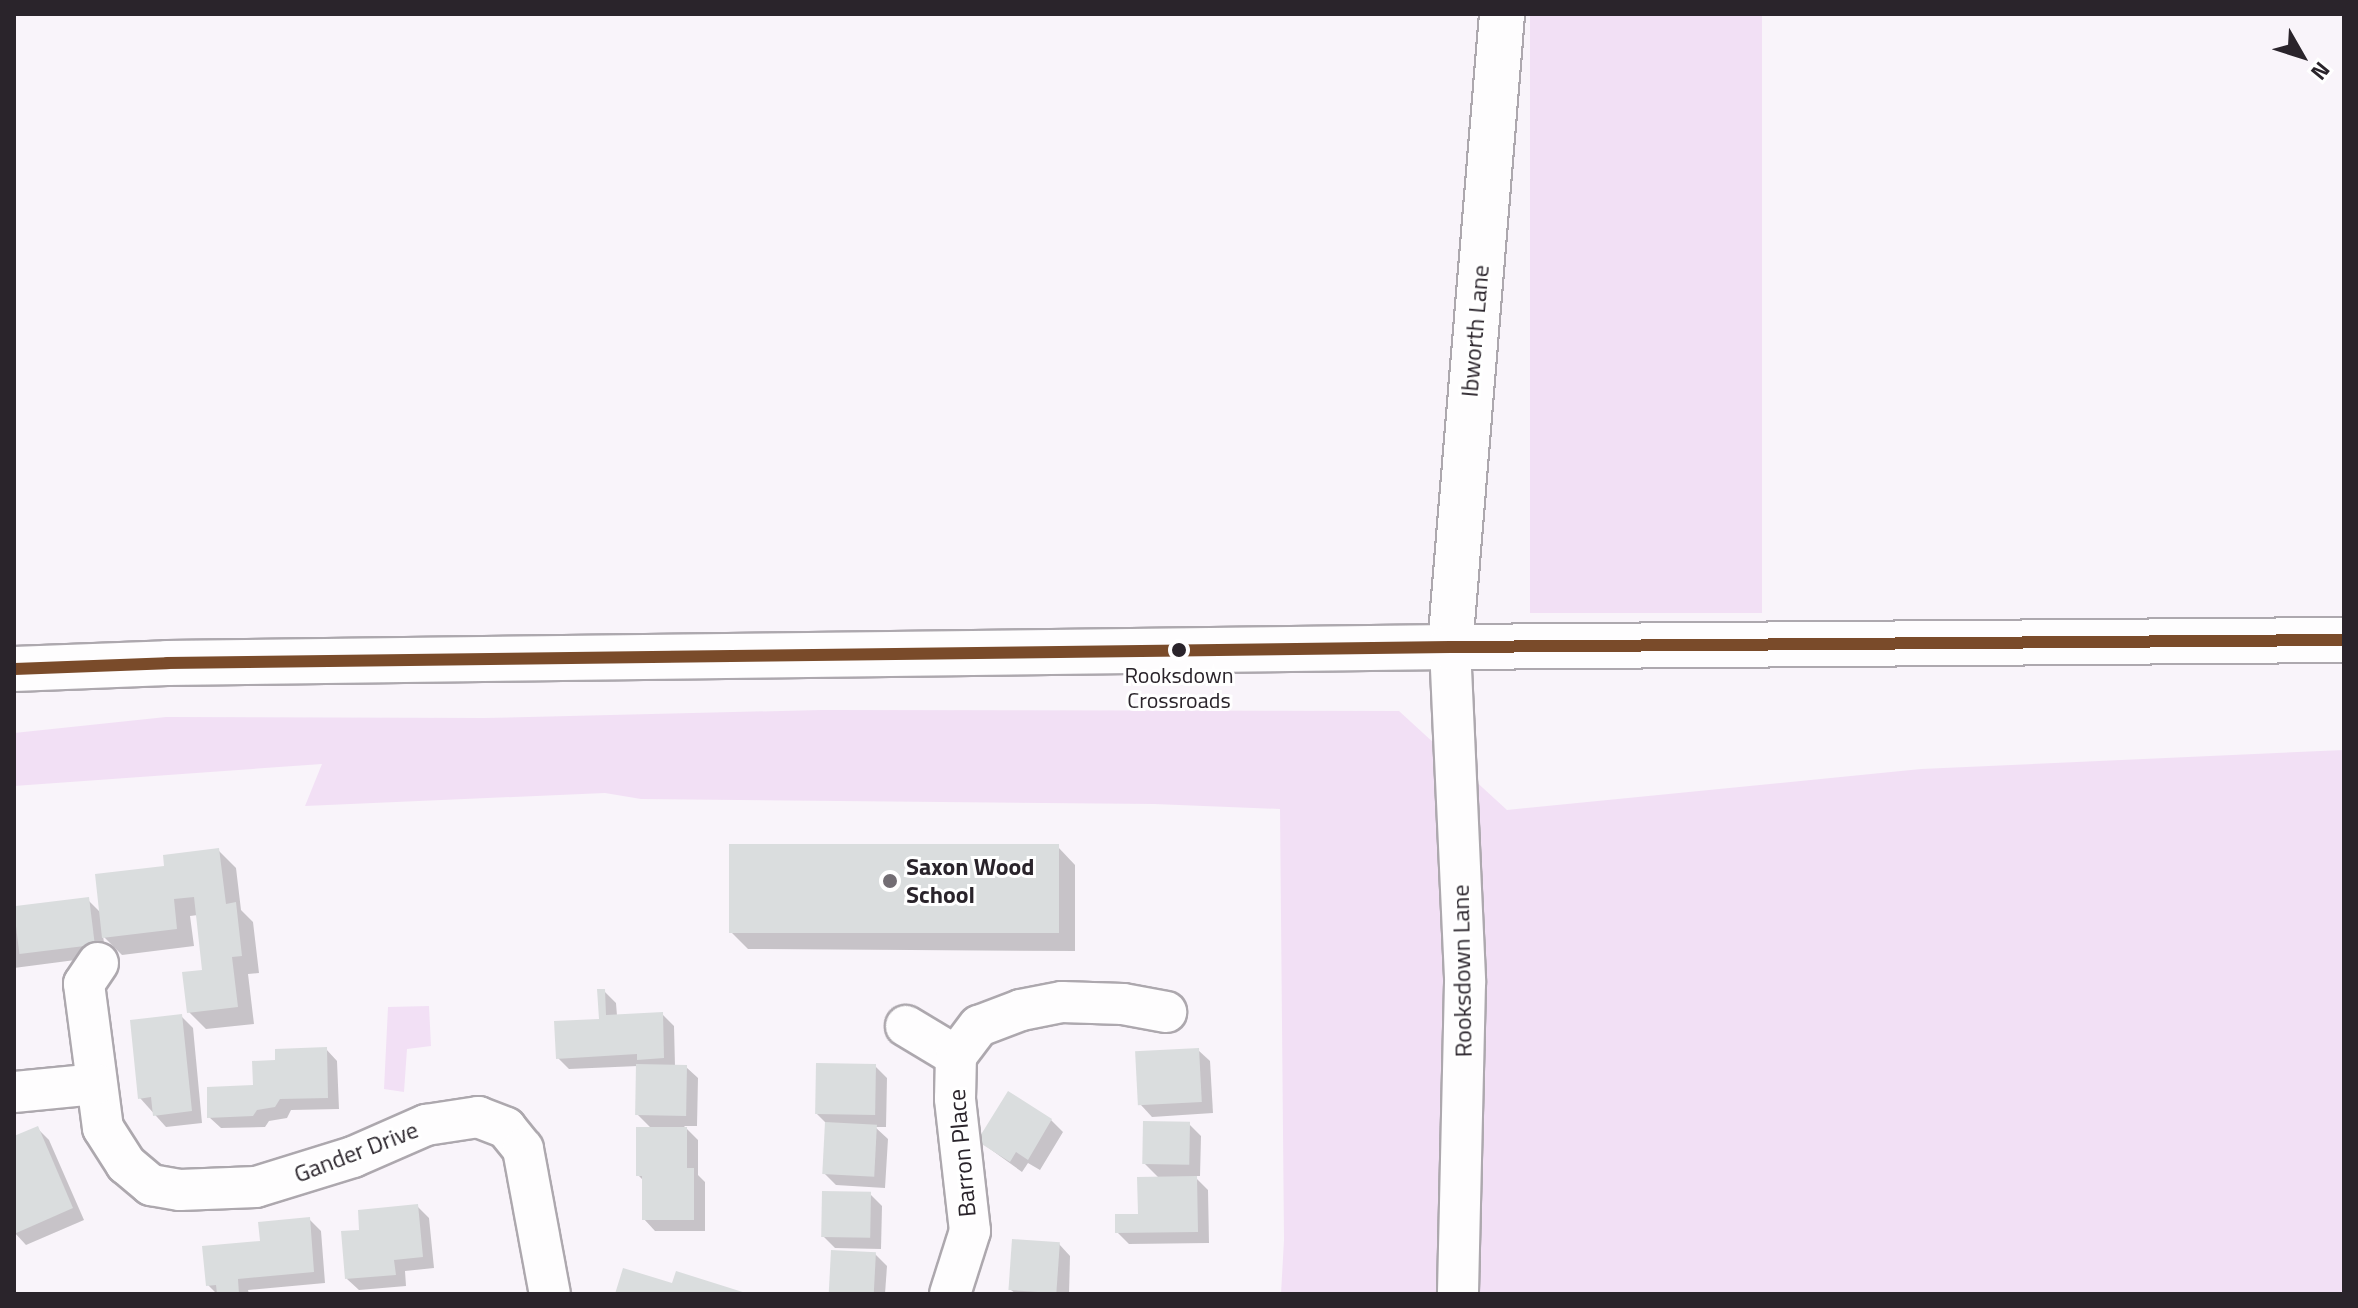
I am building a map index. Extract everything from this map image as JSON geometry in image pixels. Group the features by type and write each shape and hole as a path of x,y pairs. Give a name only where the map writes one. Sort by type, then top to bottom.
{"main road":[{"name":"Ibworth Lane","path":"1450,647 1502,14"},
{"path":"14,669 167,663 1450,647 2344,640"}],"street":[{"name":"Rooksdown Lane","path":"1450,647 1465,983 1458,1294"},
{"name":"Gander Drive","path":"98,963 84,984 103,1128 126,1164 151,1185 180,1190 256,1187 353,1157 426,1125 478,1117 506,1128 523,1149 550,1294"},
{"name":"Barron Place","path":"950,1294 970,1231 955,1099 956,1056 979,1026 1021,1010 1062,1002 1123,1004 1166,1012"},
{"name":"Barron Place","path":"906,1026 956,1056"},
{"path":"14,1092 96,1084"}],"shaded area":[{"path":"1530,14 1762,14 1762,613 1530,613"},
{"path":"821,710 1399,711 1507,810 1921,769 2344,750 2344,1294 1281,1294 1284,1240 1280,809 1154,804 641,799 605,793 305,806 322,764 14,786 14,733 166,717 484,718"},
{"path":"429,1006 431,1046 407,1049 404,1092 384,1089 388,1007"}],"building":[{"name":"Saxon Wood School","path":"729,844 1059,844 1059,933 729,933"},
{"path":"219,848 226,904 236,902 242,956 232,957 238,1007 187,1013 182,972 202,970 194,897 174,899 177,929 102,938 95,874 164,866 163,855"},
{"path":"89,897 95,945 19,954 14,906"},
{"path":"597,989 605,989 606,1015 663,1012 664,1058 637,1060 637,1054 556,1059 554,1021 599,1019"},
{"path":"182,1014 192,1111 153,1116 151,1097 138,1099 130,1020"},
{"path":"327,1047 328,1098 280,1099 275,1107 257,1110 253,1116 207,1118 207,1087 253,1085 252,1061 275,1060 275,1049"},
{"path":"1199,1048 1202,1102 1138,1105 1135,1051"},
{"path":"816,1063 876,1064 875,1115 815,1114"},
{"path":"636,1064 687,1065 686,1116 635,1115"},
{"path":"1008,1091 1052,1119 1028,1160 1016,1152 1010,1162 977,1141"},
{"path":"1143,1121 1190,1122 1189,1165 1142,1164"},
{"path":"825,1122 877,1125 874,1177 822,1174"},
{"path":"38,1126 73,1208 14,1234 14,1136"},
{"path":"636,1127 687,1127 687,1168 694,1168 694,1220 642,1220 642,1176 636,1176"},
{"path":"1197,1176 1198,1232 1115,1233 1115,1214 1138,1214 1137,1177"},
{"path":"822,1191 871,1192 870,1238 821,1237"},
{"path":"418,1204 423,1257 394,1260 396,1275 345,1279 341,1231 359,1230 358,1210"},
{"path":"310,1217 314,1272 238,1279 239,1294 217,1294 216,1285 206,1286 202,1246 260,1241 258,1222"},
{"path":"1012,1239 1060,1242 1056,1293 1008,1290"},
{"path":"831,1250 876,1252 874,1294 829,1294"},
{"path":"623,1268 672,1283 676,1271 749,1294 615,1294"}],"transit line":[{"path":"14,669 167,663 1450,647 2344,640"}],"place":[{"name":"Rooksdown Crossroads","path":"1179,650"},
{"name":"Saxon Wood School","path":"890,881"}]}
